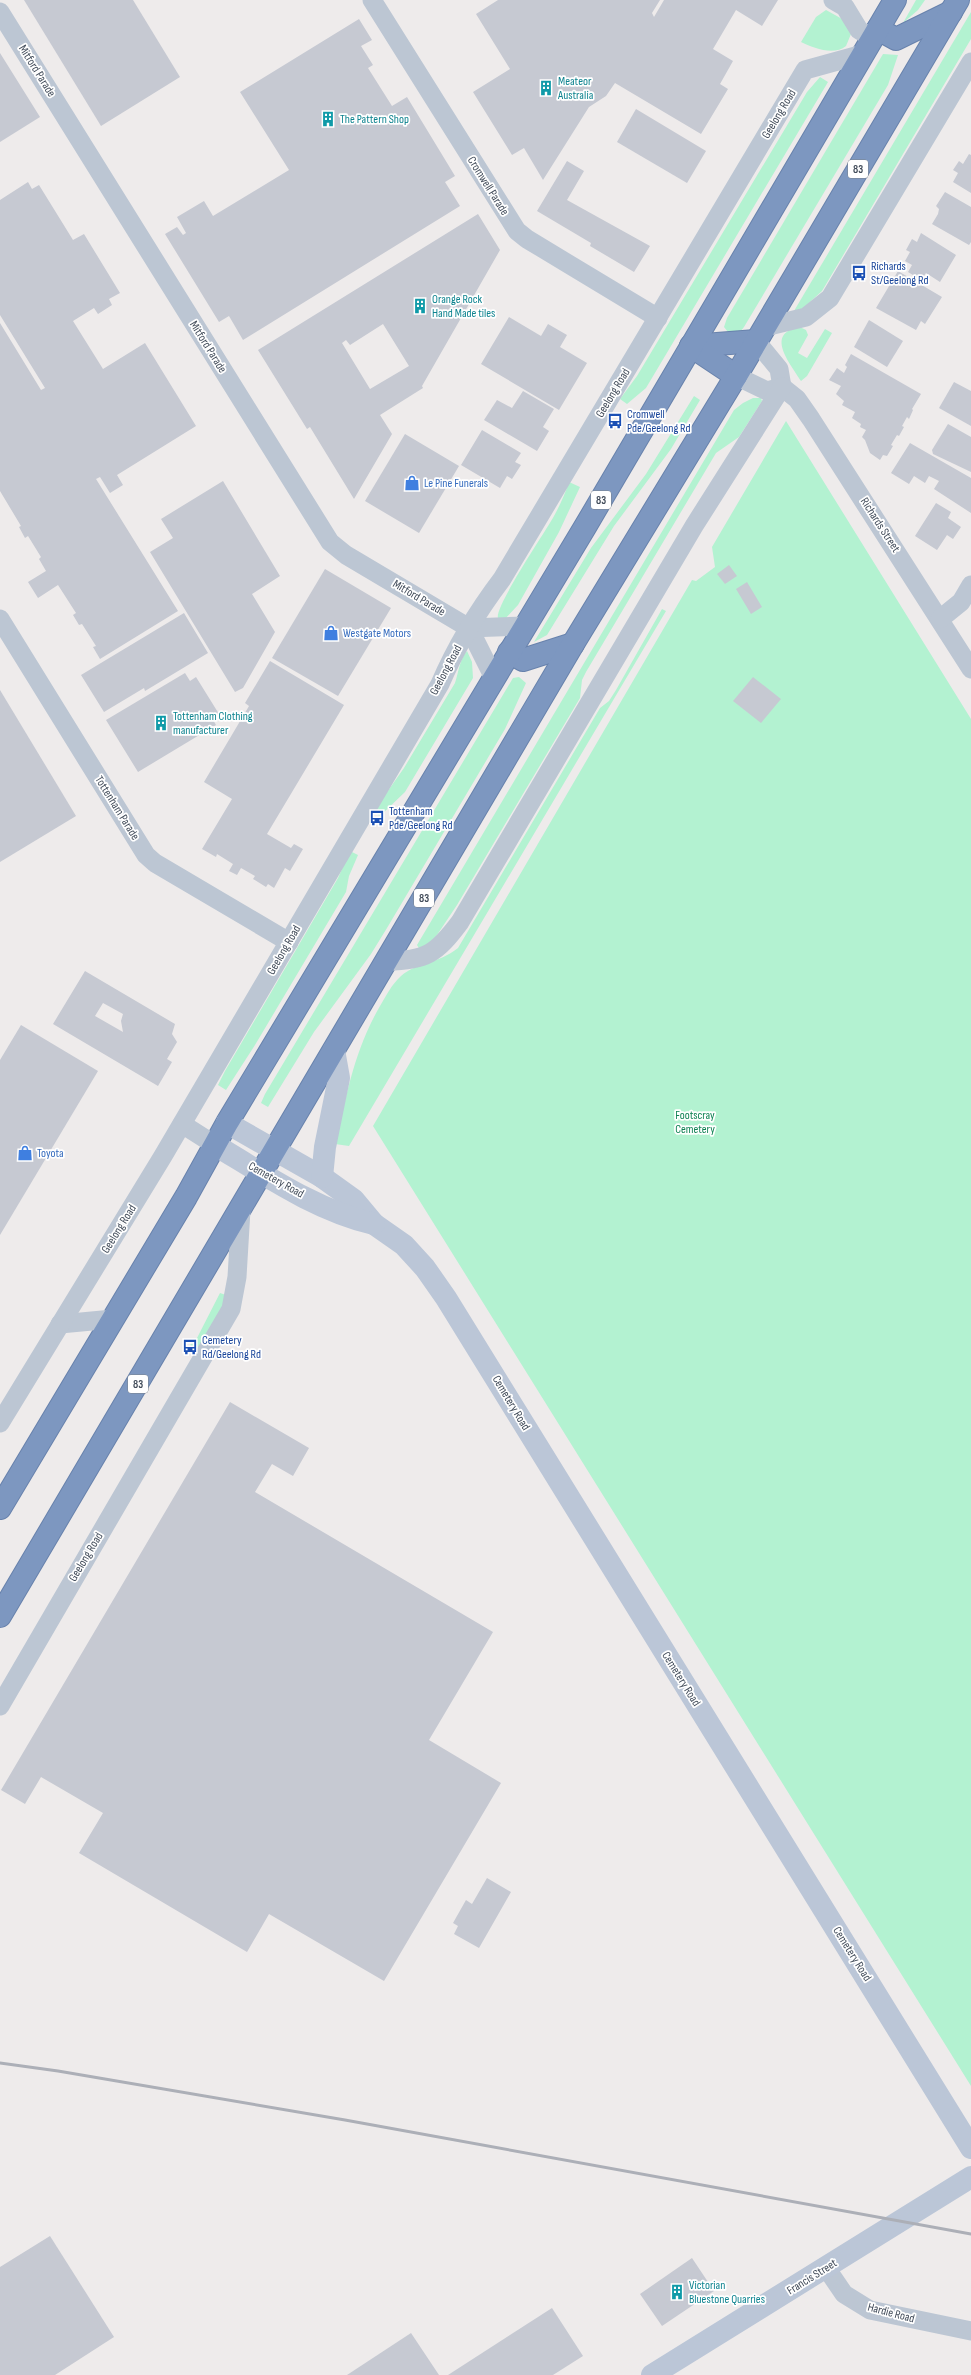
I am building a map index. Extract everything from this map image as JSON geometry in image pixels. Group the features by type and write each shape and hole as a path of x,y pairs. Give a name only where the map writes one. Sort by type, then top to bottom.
{"highway":[{"name":"83","path":"0,1508 227,1124 525,626 895,0"},
{"path":"871,40 896,39 955,6"},
{"name":"Geelong Road","path":"0,1616 241,1210 573,644 736,376 955,6"},
{"path":"691,346 760,334"},
{"path":"691,346 736,376"},
{"path":"509,652 523,660 573,644"}],"street":[{"name":"Cromwell Parade","path":"372,0 517,231 527,239 658,318"},
{"path":"843,2 859,30 871,40"},
{"name":"Mitford Parade","path":"0,12 330,542 346,555 469,628"},
{"name":"Geelong Road","path":"0,1423 182,1124 440,684 452,656 484,603 502,579 805,70 871,40"},
{"path":"387,961 410,961 432,952 444,944 460,922 686,539 782,387 779,369 760,334 806,317 830,298 971,62"},
{"path":"736,376 767,391 782,387"},
{"name":"Richards Street","path":"782,387 797,399 806,410 940,618 971,669"},
{"path":"940,618 960,602 971,585"},
{"name":"Tottenham Parade","path":"0,619 146,855 155,863 289,942"},
{"path":"494,678 469,628 525,626"},
{"path":"322,1177 325,1147 340,1078 334,1050"},
{"name":"Cemetery Road","path":"182,1124 262,1174 350,1218 374,1224"},
{"name":"Cemetery Road","path":"227,1124 322,1177 354,1200 374,1224 404,1245 425,1268 446,1298 971,2148"},
{"name":"Geelong Road","path":"0,1706 231,1309 237,1277 241,1210"},
{"path":"60,1324 112,1319"},
{"name":"Francis Street","path":"652,2375 827,2269 971,2177"},
{"name":"Hardie Road","path":"827,2269 844,2294 870,2310 971,2331"}],"green space":[{"path":"916,0 925,0 918,10 903,23"},
{"path":"826,10 844,20 851,34 846,46 841,49 830,51 824,50 811,47 801,42 816,17"},
{"path":"971,12 971,39 822,291 799,312 794,311"},
{"path":"883,54 898,55 888,85 744,327 741,331 728,332 724,327 727,318"},
{"path":"820,77 828,82 646,388 627,404 620,399 637,376 807,92"},
{"path":"800,327 806,330 808,335 798,353 807,358 825,329 832,333 807,376 801,381 786,358 782,342 783,335 789,330"},
{"path":"694,396 700,400 671,449 614,526 547,635 534,642 591,548 646,474"},
{"path":"753,398 761,398 762,401 739,437 716,453 586,672 582,680 580,698 457,905 435,938 420,950 417,945 734,410"},
{"name":"Footscray Cemetery","path":"786,421 971,719 971,2086 373,1126 692,580 696,581 715,567 712,547"},
{"path":"569,482 580,487 559,532 518,605 505,619 498,618 499,611 504,600 554,516"},
{"path":"662,609 666,611 349,1146 335,1144 352,1073 371,1023 387,994 398,979 407,971 443,957 458,948 600,708 609,701 616,690"},
{"path":"467,651 472,662 473,678 405,792 380,816 373,812 404,768 455,683 461,662"},
{"path":"519,677 526,683 505,729 387,928 371,954 314,1032 268,1107 261,1103 513,678"},
{"path":"350,851 358,855 349,876 346,892 255,1045 226,1090 218,1085 225,1071 338,878"},
{"path":"220,1293 226,1295 222,1308 197,1350 190,1345 197,1338"}],"building":[{"path":"24,0 133,0 180,77 101,126"},
{"path":"498,0 660,0 652,13 654,17 664,0 778,0 762,26 736,10 713,49 733,61 720,84 728,89 701,134 615,83 606,96 589,107 543,180 524,148 512,155 473,92 510,69 476,14"},
{"path":"359,19 372,40 361,46 373,65 368,68 392,106 407,97 455,176 445,182 460,206 243,340 229,316 219,322 165,234 177,227 183,235 186,233 177,217 204,201 213,216 289,170 240,92"},
{"path":"0,53 40,117 0,142"},
{"path":"636,109 706,151 687,183 617,142"},
{"path":"969,154 971,155 971,193 953,182 958,173 953,170 959,161 963,164"},
{"path":"567,161 584,171 567,200 650,246 634,272 590,246 591,243 537,211"},
{"path":"28,182 32,189 39,185 73,240 84,234 120,293 109,299 112,305 98,314 94,308 73,321 103,369 145,343 196,426 117,475 123,485 110,493 100,477 96,479 178,611 100,659 93,647 96,646 82,624 79,625 73,615 76,613 58,585 38,598 28,582 46,571 39,559 41,557 28,536 25,538 19,527 21,526 0,491 0,323 41,390 45,388 0,315 0,200"},
{"path":"945,192 971,207 971,242 969,245 932,224 938,214 939,209 936,206"},
{"path":"478,214 500,250 422,386 423,388 380,415 392,434 354,499 310,427 307,429 258,350","holes":["383,324 409,366 370,389 342,343 346,340 350,345"]},
{"path":"921,233 956,255 940,282 926,273 921,280 908,272 912,265 905,261 910,252 906,250 912,239 917,242"},
{"path":"898,271 942,297 925,324 921,321 916,330 876,308"},
{"path":"509,317 541,336 548,324 567,335 560,347 587,363 559,410 481,364"},
{"path":"869,320 903,341 887,367 854,347"},
{"path":"851,354 921,394 912,409 913,410 909,419 907,417 902,426 904,427 899,436 897,435 891,445 893,446 887,456 883,455 880,460 870,453 865,440 862,437 866,430 860,427 861,424 852,418 855,412 842,405 844,401 836,394 841,386 829,380 837,368 844,373 847,367 845,365"},
{"path":"954,382 971,391 971,426 939,408"},
{"path":"523,391 554,409 543,427 549,431 537,451 484,420 497,400 512,408"},
{"path":"948,424 971,437 971,472 933,454 932,450"},
{"path":"482,430 521,453 515,462 521,465 512,479 507,476 500,488 461,465"},
{"name":"Le Pine Funerals","path":"405,434 459,466 419,533 365,501"},
{"path":"910,443 971,478 971,513 934,489 939,481 929,476 925,483 914,476 909,484 891,473"},
{"path":"223,481 280,576 252,594 275,632 243,688 235,692 150,552 173,538 161,519"},
{"path":"936,503 951,512 948,518 961,527 953,539 947,535 937,550 915,536"},
{"path":"729,565 737,576 725,584 717,574"},
{"name":"Westgate Motors","path":"325,569 391,608 338,696 272,658"},
{"path":"747,582 762,607 751,614 736,589"},
{"path":"184,613 208,653 145,691 144,688 104,712 81,675"},
{"path":"270,661 344,705 267,834 291,848 294,844 303,849 290,871 285,868 274,888 268,884 266,887 253,879 255,876 241,868 237,875 229,871 233,864 217,854 216,857 202,849 232,799 204,782 249,706 245,703"},
{"name":"Tottenham Clothing manufacturer","path":"185,673 190,681 196,677 219,714 212,718 216,725 138,772 106,720"},
{"path":"753,677 781,699 761,723 733,701"},
{"path":"0,690 76,816 0,862"},
{"path":"85,971 175,1024 172,1034 177,1042 167,1059 172,1062 158,1086 53,1024","holes":["103,1003 123,1014 121,1021 123,1032 95,1016"]},
{"name":"Toyota","path":"21,1025 98,1071 0,1235 0,1060"},
{"path":"230,1402 309,1448 293,1476 272,1464 255,1492 493,1632 429,1740 501,1783 384,1981 269,1914 247,1952 79,1853 103,1813 41,1777 25,1804 1,1790"},
{"path":"487,1878 511,1892 479,1948 454,1934 458,1926 453,1923 466,1900 472,1904"},
{"path":"50,2236 114,2337 55,2375 0,2375 0,2267"},
{"name":"Victorian Bluestone Quarries","path":"692,2258 714,2291 662,2326 640,2294"},
{"path":"552,2308 583,2356 553,2375 448,2375"},
{"path":"411,2333 439,2375 347,2375"}],"railway":[{"path":"0,2063 58,2071 345,2120 971,2234"}],"place":[{"name":"Meateor Australia","path":"546,88"},
{"name":"The Pattern Shop","path":"328,119"},
{"name":"Richards St/Geelong Rd","path":"859,273"},
{"name":"Orange Rock Hand Made tiles","path":"420,306"},
{"name":"Cromwell Pde/Geelong Rd","path":"615,421"},
{"name":"Le Pine Funerals","path":"412,483"},
{"name":"Westgate Motors","path":"331,633"},
{"name":"Tottenham Clothing manufacturer","path":"161,723"},
{"name":"Tottenham Pde/Geelong Rd","path":"377,818"},
{"name":"Toyota","path":"25,1153"},
{"name":"Cemetery Rd/Geelong Rd","path":"190,1347"},
{"name":"Victorian Bluestone Quarries","path":"677,2292"}]}
